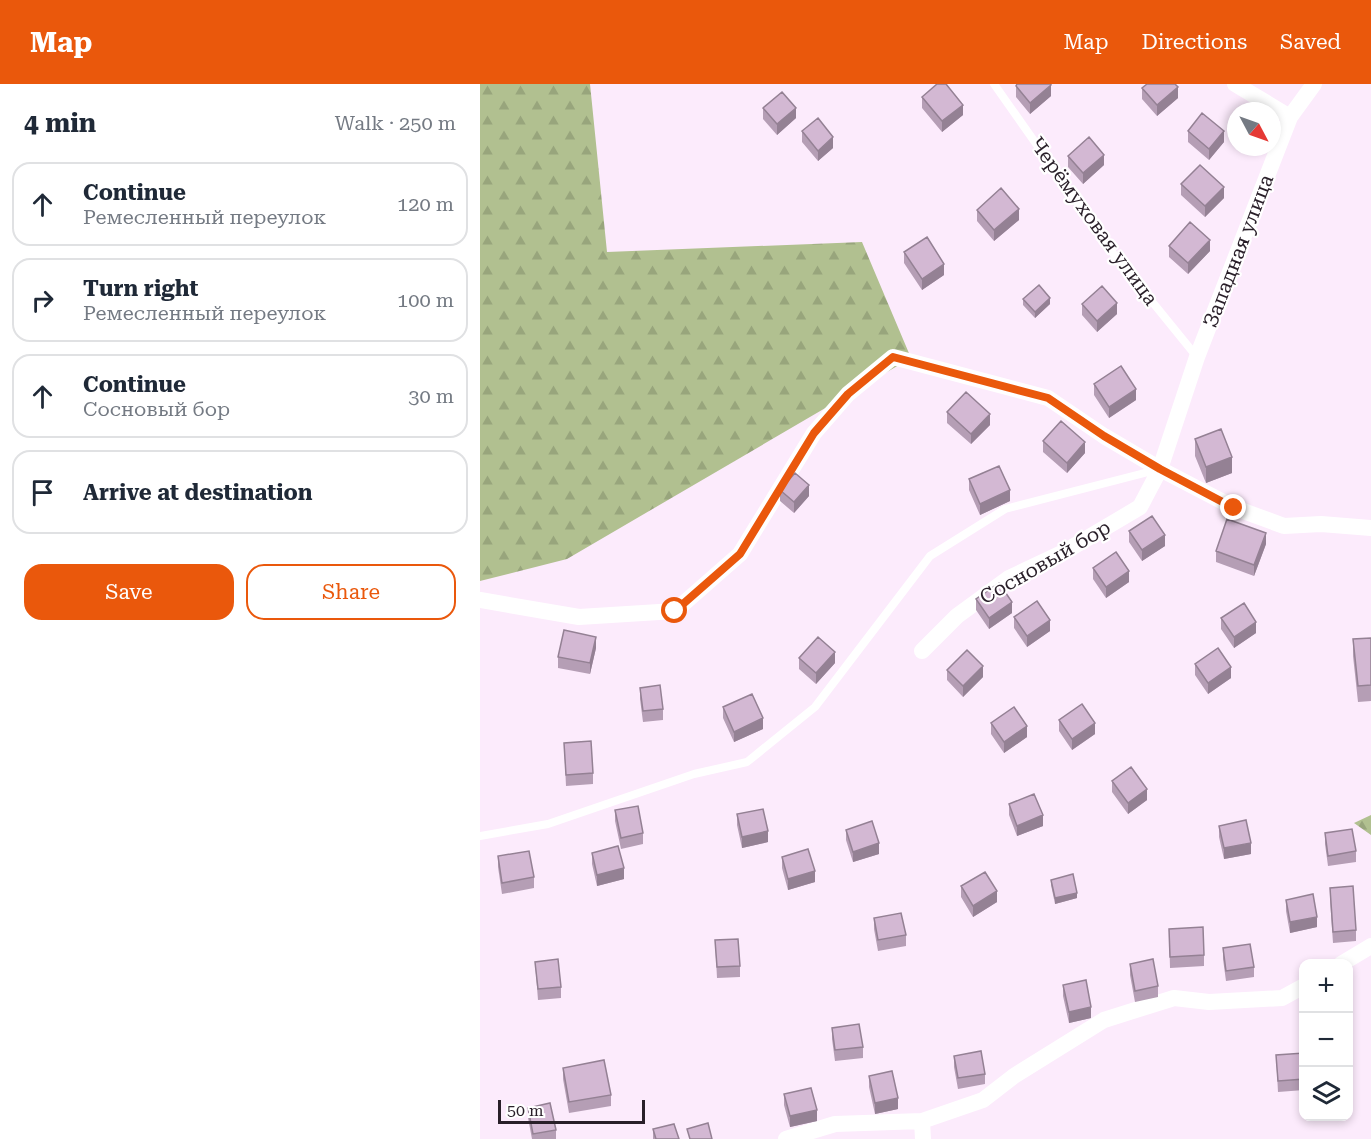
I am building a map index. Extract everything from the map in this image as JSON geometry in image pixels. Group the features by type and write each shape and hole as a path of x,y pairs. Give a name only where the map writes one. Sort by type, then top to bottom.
{"street":[{"path":"1235,84 1290,117"},
{"name":"Западная улица","path":"1197,357 1290,117 1314,84"},
{"path":"480,600 579,617 675,611 740,554 814,433 848,394 893,357 1048,398 1104,436 1160,469 1234,508 1284,526 1321,524 1371,528"},
{"name":"Сосновый бор","path":"922,651 957,616 1009,578 1064,552 1140,507 1160,469 1197,357"},
{"path":"1348,959 1371,946"},
{"path":"786,1139 835,1124 922,1121 983,1100 1014,1076 1104,1020 1174,998 1209,1002 1282,998 1299,989"},
{"path":"922,1121 923,1139"}],"lane":[{"name":"Черёмуховая улица","path":"994,84 1115,256 1197,357"},
{"path":"480,836 548,824 694,774 747,762 815,707 930,556 1005,509 1160,469"}],"green space":[{"path":"480,84 590,84 607,252 862,242 911,358 567,559 480,581"},
{"path":"1371,815 1371,835 1354,823"}],"building":[{"path":"937,84 946,84 963,105 942,121 922,97"},
{"path":"1017,84 1051,85 1030,103 1016,86"},
{"path":"1147,84 1175,84 1178,87 1157,105 1142,88"},
{"path":"782,92 796,108 777,124 763,108"},
{"path":"1202,113 1224,131 1209,149 1188,131"},
{"path":"818,118 833,137 818,151 802,131"},
{"path":"1089,137 1104,155 1083,173 1068,156"},
{"path":"1200,165 1224,187 1205,206 1181,184"},
{"path":"1001,188 1019,209 994,230 977,210"},
{"path":"1190,222 1210,240 1188,263 1169,246"},
{"path":"927,237 944,264 922,279 904,252"},
{"path":"1039,285 1050,298 1035,312 1023,299"},
{"path":"1102,286 1117,303 1097,321 1082,304"},
{"path":"1121,366 1136,389 1109,407 1094,384"},
{"path":"966,392 990,414 971,434 947,412"},
{"path":"1061,421 1085,442 1067,463 1043,441"},
{"path":"1221,429 1232,457 1206,467 1195,439"},
{"path":"999,466 1010,490 980,504 969,479"},
{"path":"795,473 809,485 794,502 780,490"},
{"path":"1152,516 1165,535 1142,550 1129,531"},
{"path":"1227,519 1266,533 1254,565 1216,551"},
{"path":"1116,552 1129,571 1106,587 1093,568"},
{"path":"999,583 1012,602 989,618 976,599"},
{"path":"1037,601 1050,620 1027,636 1014,617"},
{"path":"1244,603 1256,622 1234,637 1221,618"},
{"path":"564,630 596,637 590,663 558,657"},
{"path":"818,637 835,652 816,673 799,658"},
{"path":"1371,638 1371,685 1358,686 1353,639"},
{"path":"1218,648 1231,667 1208,683 1195,664"},
{"path":"967,650 983,666 963,686 947,670"},
{"path":"660,685 663,709 643,711 640,688"},
{"path":"752,694 763,718 734,732 723,707"},
{"path":"1082,704 1095,723 1072,739 1059,720"},
{"path":"1014,707 1027,726 1004,742 991,723"},
{"path":"591,741 593,773 566,775 564,743"},
{"path":"1131,767 1147,789 1128,803 1112,781"},
{"path":"1034,794 1043,815 1017,826 1009,804"},
{"path":"638,806 643,833 621,838 615,810"},
{"path":"763,809 768,831 742,837 737,814"},
{"path":"1246,820 1251,843 1224,848 1219,826"},
{"path":"872,821 879,843 853,852 846,830"},
{"path":"1352,829 1356,851 1328,856 1325,833"},
{"path":"618,846 624,868 597,875 592,853"},
{"path":"808,849 815,871 788,879 782,857"},
{"path":"529,851 534,877 502,883 498,856"},
{"path":"985,872 997,891 973,906 961,886"},
{"path":"1073,874 1077,893 1055,898 1051,880"},
{"path":"1353,886 1356,930 1333,932 1330,888"},
{"path":"1313,894 1317,917 1290,922 1286,900"},
{"path":"901,913 906,935 878,940 874,918"},
{"path":"1203,927 1204,955 1170,957 1169,929"},
{"path":"738,939 740,966 717,967 715,940"},
{"path":"1250,944 1254,967 1226,971 1223,948"},
{"path":"558,959 561,987 538,989 535,962"},
{"path":"1153,959 1158,986 1135,991 1130,964"},
{"path":"1086,980 1091,1007 1069,1012 1063,985"},
{"path":"859,1024 863,1047 835,1050 832,1028"},
{"path":"981,1051 985,1074 958,1078 954,1056"},
{"path":"1299,1053 1299,1079 1278,1081 1276,1055"},
{"path":"604,1060 611,1095 569,1102 563,1068"},
{"path":"892,1071 898,1098 875,1103 869,1076"},
{"path":"811,1088 817,1110 790,1116 784,1094"},
{"path":"550,1103 556,1130 533,1134 528,1108"},
{"path":"708,1123 712,1139 690,1139 687,1129"},
{"path":"674,1124 679,1139 656,1139 653,1129"}],"route":[{"path":"675,611 740,554 814,433 848,394 893,357 1048,398 1104,436 1234,508"}]}
